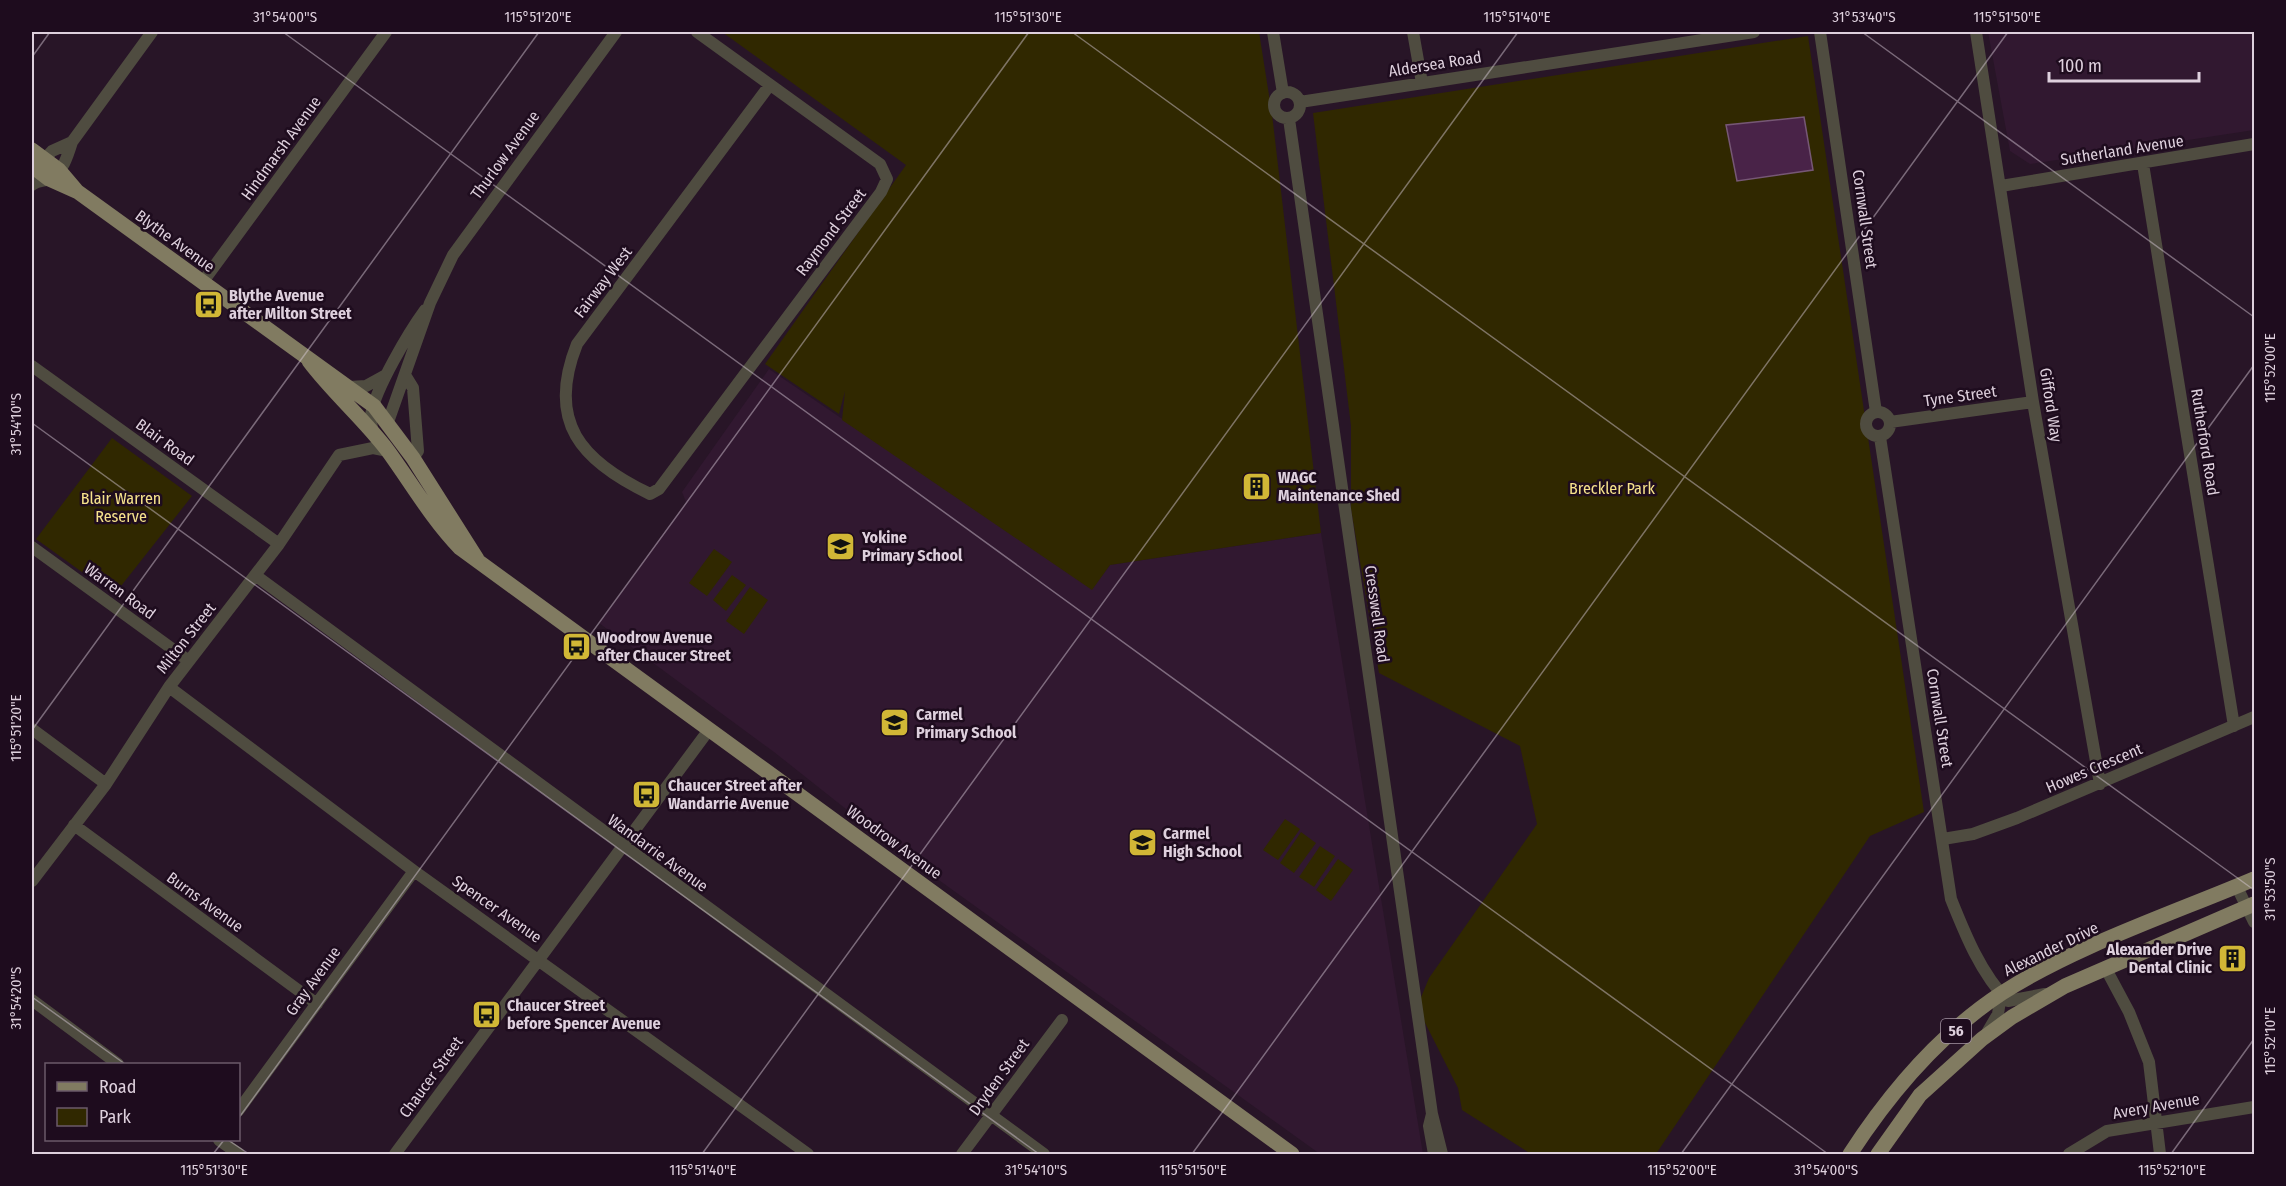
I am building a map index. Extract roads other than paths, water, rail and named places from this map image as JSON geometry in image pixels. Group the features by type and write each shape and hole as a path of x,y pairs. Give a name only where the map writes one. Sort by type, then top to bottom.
{"main road":[{"name":"Blythe Avenue","path":"32,150 36,167 54,175 374,406 413,458"},
{"name":"Blythe Avenue","path":"309,361 331,391 388,451"},
{"name":"Woodrow Avenue","path":"388,451 449,537 477,559 708,731 1292,1155"},
{"name":"Woodrow Avenue","path":"413,458 477,559"},
{"name":"Alexander Drive","path":"1850,1155 1868,1126 1913,1071 1966,1022 2001,994 2049,966 2254,879"},
{"name":"56","path":"1878,1155 1920,1095 1982,1039 2049,993 2251,905"}],"street":[{"path":"32,185 36,181 54,175 68,159 72,142 152,32"},
{"name":"Hindmarsh Avenue","path":"202,284 386,32"},
{"name":"Thurlow Avenue","path":"388,422 430,303 453,255 616,32"},
{"name":"Raymond Street","path":"650,494 659,489 881,192 887,179 880,164 697,32"},
{"name":"Cresswell Road","path":"1274,32 1283,93 1275,99 1274,108 1280,116 1289,118 1432,1114 1442,1155"},
{"path":"1413,32 1422,83"},
{"name":"Aldersea Road","path":"1300,102 1422,83 1680,37 1754,32"},
{"name":"Cornwall Street","path":"1820,32 1876,412"},
{"name":"Gifford Way","path":"1976,32 2033,402 2100,784"},
{"name":"Fairway West","path":"650,494 629,484 597,460 571,431 565,399 566,372 577,344 769,86"},
{"path":"1283,93 1293,94 1300,102 1297,114 1289,118"},
{"path":"36,167 52,151 72,142"},
{"name":"Sutherland Avenue","path":"2001,186 2252,146"},
{"name":"Rutherford Road","path":"2143,164 2234,726"},
{"name":"Thurlow Avenue","path":"373,433 371,414 374,406 414,325 430,303"},
{"name":"Blair Road","path":"32,366 279,544"},
{"path":"349,387 366,386 377,382 389,373"},
{"path":"405,375 413,388 418,452 413,458"},
{"name":"Tyne Street","path":"1890,422 2033,402"},
{"path":"1876,412 1887,415 1890,422 1888,431 1880,436 1873,435 1866,426 1867,419 1876,412"},
{"name":"Cornwall Street","path":"1880,436 1951,899 1972,947 2001,994"},
{"name":"Milton Street","path":"32,881 106,784 169,687 279,544 339,456 374,448 388,451"},
{"name":"Warren Road","path":"32,547 189,661"},
{"name":"Wandarrie Avenue","path":"255,575 1044,1155"},
{"name":"Spencer Avenue","path":"169,687 414,871 538,958 808,1155"},
{"name":"Howes Crescent","path":"1943,839 1973,834 1995,826 2100,784 2254,717"},
{"path":"32,729 106,784"},
{"name":"Chaucer Street","path":"395,1155 538,958 708,731"},
{"name":"Burns Avenue","path":"74,825 317,1004"},
{"name":"Gray Avenue","path":"240,1108 414,871"},
{"path":"2237,887 2251,905 2254,922"},
{"path":"2106,969 2129,1012 2149,1062 2160,1155"},
{"path":"2001,994 2008,1001 2017,1002 2049,993"},
{"path":"1982,1039 1995,1024 2001,994"},
{"path":"32,1000 115,1063"},
{"name":"Dryden Street","path":"962,1155 1062,1020"},
{"name":"Avery Avenue","path":"2069,1155 2107,1131 2155,1121 2254,1107"},
{"name":"Cresswell Road","path":"1432,1114 1429,1126 1434,1155"},
{"path":"220,1141 239,1155"}],"place":[{"name":"Blythe Avenue after Milton Street","path":"208,304"},
{"name":"WAGC Maintenance Shed","path":"1257,486"},
{"name":"Yokine Primary School","path":"841,546"},
{"name":"Woodrow Avenue after Chaucer Street","path":"576,646"},
{"name":"Carmel Primary School","path":"895,723"},
{"name":"Chaucer Street after Wandarrie Avenue","path":"647,794"},
{"name":"Carmel High School","path":"1142,842"},
{"name":"Alexander Drive Dental Clinic","path":"2233,958"},
{"name":"Chaucer Street before Spencer Avenue","path":"486,1014"}],"park label":[{"name":"Breckler Park","path":"1612,488"},
{"name":"Blair Warren Reserve","path":"121,507"}]}
